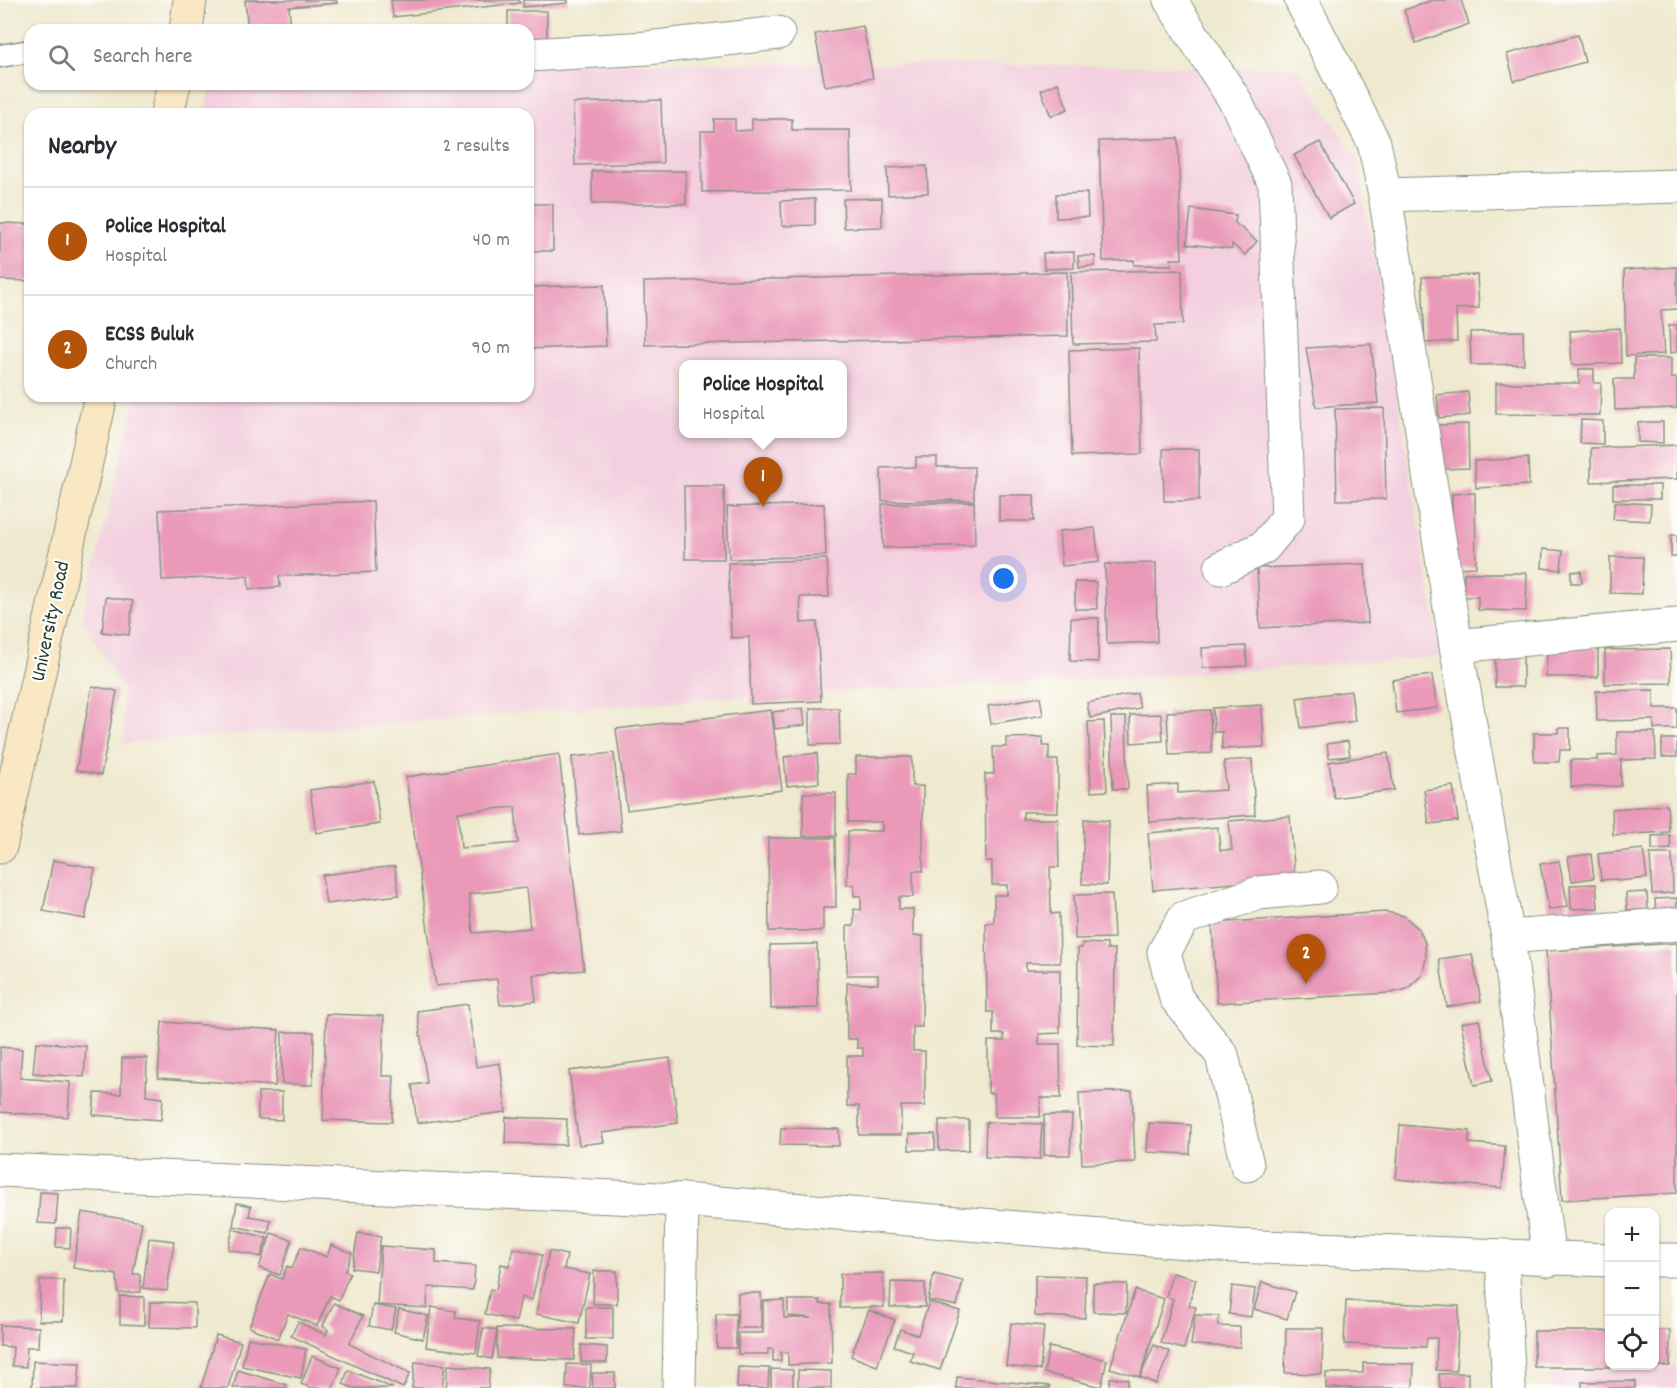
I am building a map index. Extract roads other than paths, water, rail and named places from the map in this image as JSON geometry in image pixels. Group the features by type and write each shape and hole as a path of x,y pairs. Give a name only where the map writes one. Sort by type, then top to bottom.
{"main road":[{"path":"187,24 190,0"},
{"path":"168,108 173,90"},
{"name":"University Road","path":"0,847 100,402"}],"street":[{"path":"1170,0 1236,102 1275,184 1288,518 1264,547 1221,568"},
{"path":"1301,0 1374,143 1385,195 1456,646 1508,937 1549,1260"},
{"path":"534,55 648,48 778,33"},
{"path":"1385,195 1677,186"},
{"path":"1456,646 1677,625"},
{"path":"1247,1166 1222,1055 1176,998 1164,952 1184,918 1259,893 1320,887"},
{"path":"1508,937 1677,924"},
{"path":"0,1170 682,1200 1234,1246 1549,1260 1605,1260"},
{"path":"679,1388 682,1200"},
{"path":"1502,1257 1509,1388"},
{"path":"1659,1260 1677,1260"}],"lane":[{"path":"0,56 24,52"}],"place":[{"name":"Police Hospital","path":"763,507"},
{"name":"ECSS Buluk","path":"1306,984"}]}
